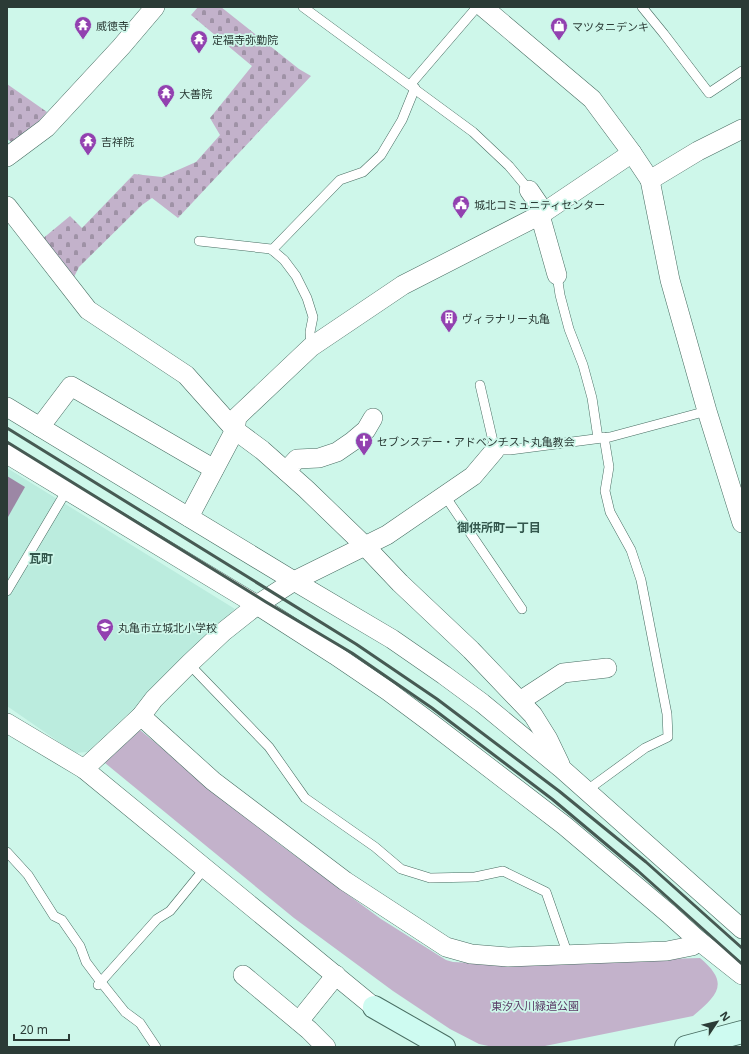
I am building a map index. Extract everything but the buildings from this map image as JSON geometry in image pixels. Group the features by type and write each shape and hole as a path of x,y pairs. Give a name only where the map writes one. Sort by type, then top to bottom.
{"street":[{"path":"7,157 46,128 126,42 155,7"},
{"path":"488,9 592,99 650,180 670,280 707,411 742,523"},
{"path":"650,180 698,151 742,129"},
{"path":"189,517 235,430 237,417 311,347 403,285 542,214 632,153"},
{"path":"529,190 542,214 557,276"},
{"path":"7,206 88,310 186,375 235,430 262,450 286,471 364,545 501,680 533,715 548,739 562,769"},
{"path":"40,427 71,386 214,469"},
{"path":"7,407 294,582 392,639 482,703 562,769 742,928"},
{"path":"286,471 297,459 319,458 337,452 366,430 374,418"},
{"path":"84,769 141,716 154,698 189,664 223,632 257,605 294,582 364,545 387,535 473,476 495,450"},
{"path":"7,454 257,605 334,655 431,723 565,826 699,941 742,975"},
{"path":"520,701 563,673 607,668"},
{"path":"482,703 501,680"},
{"path":"141,716 213,781 345,881 446,947 471,954 508,957 667,951 692,946 699,941"},
{"path":"9,727 84,769 374,1007 444,1047"},
{"path":"243,975 326,1047"},
{"path":"299,1022 336,975"},
{"path":"686,1047 742,1032"}],"lane":[{"path":"303,7 473,132 509,166 529,190"},
{"path":"642,7 709,93 742,71"},
{"path":"272,250 340,180 363,172 382,155 402,120 412,86 488,9"},
{"path":"199,241 270,249 284,260 296,276 307,298 313,317 310,332 311,347"},
{"path":"557,276 560,295 569,329 592,398 609,467 605,491 610,512 631,550 641,580 667,714 668,737 645,748 586,791"},
{"path":"480,386 495,450 510,450 601,438 707,411"},
{"path":"7,591 67,490"},
{"path":"445,496 522,609"},
{"path":"189,664 269,747 305,798 375,847 401,869 430,878 475,877 503,870 546,892 568,955"},
{"path":"7,852 28,875 54,916 62,920 80,946 86,962 100,983 125,1012 140,1023 156,1047"},
{"path":"100,983 157,919 170,911 205,868"}],"shaded area":[{"name":"丸亀市立城北小学校","path":"7,468 235,609 171,674 87,752 75,753 7,706"},
{"path":"7,476 25,487 8,517 7,517"}],"green space":[{"path":"198,7 221,7 299,69 311,76 178,218 152,198 142,205 79,267 73,279 41,240 70,216 82,228 134,174 162,177 196,162 220,135 210,118 252,66 191,15"},
{"path":"7,84 47,112 17,146 7,139"},
{"name":"東汐入川緑道公園","path":"140,730 278,843 381,919 446,960 453,962 494,964 700,958 715,975 718,982 714,995 702,1009 693,1016 540,1047 493,1047 479,1044 450,1029 393,991 294,918 105,763"}],"railway":[{"path":"7,428 356,644 437,699 559,791 646,862 742,948"},
{"path":"7,442 266,602 352,653 432,708 552,799 638,871 742,964"}],"place":[{"name":"威徳寺","path":"83,40"},
{"name":"マツタニデンキ","path":"559,41"},
{"name":"定福寺弥勤院","path":"199,54"},
{"name":"大善院","path":"166,108"},
{"name":"吉祥院","path":"88,156"},
{"name":"城北コミュニティセンター","path":"461,219"},
{"name":"ヴィラナリー丸亀","path":"449,333"},
{"name":"セブンスデー・アドベンチスト丸亀教会","path":"364,456"},
{"name":"丸亀市立城北小学校","path":"105,642"}],"district":[{"name":"御供所町一丁目","path":"499,527"},
{"name":"瓦町","path":"41,558"}]}
